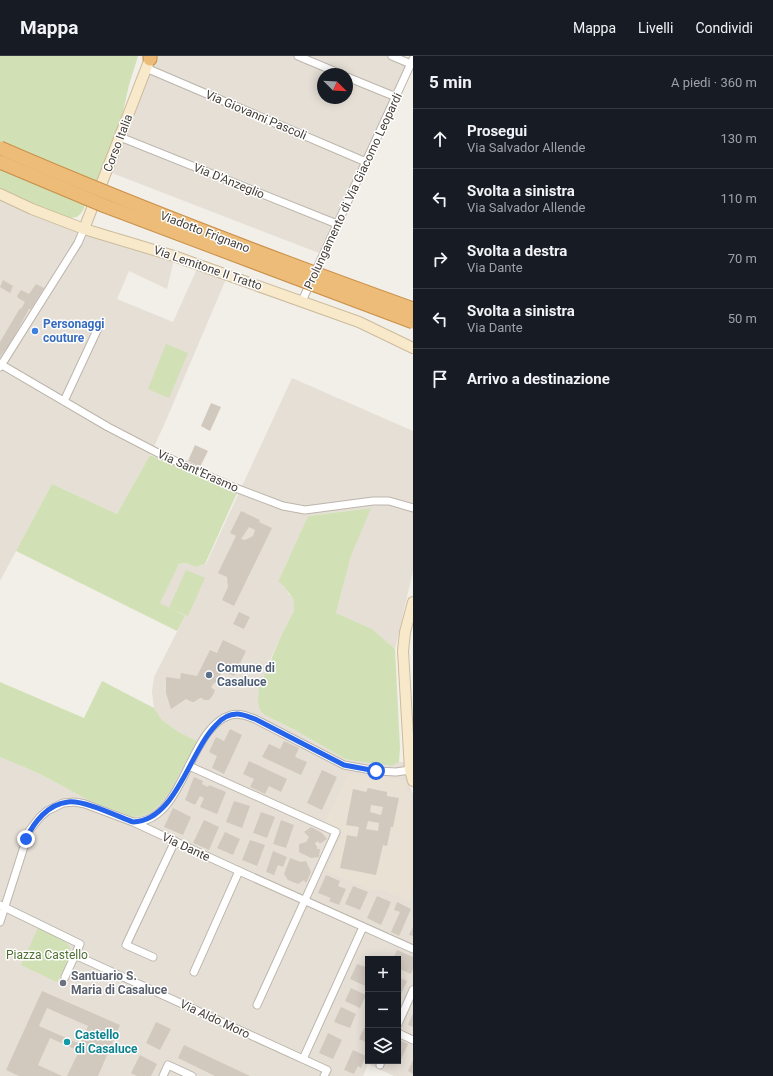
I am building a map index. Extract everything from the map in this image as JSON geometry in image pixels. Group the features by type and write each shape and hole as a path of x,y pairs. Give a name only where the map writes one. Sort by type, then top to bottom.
{"highway":[{"name":"Viadotto Frignano","path":"0,148 103,192 240,246 413,309"},
{"name":"Viadotto Frignano","path":"0,162 104,206 413,322"}],"street":[{"path":"298,56 327,68"},
{"path":"392,56 412,62"},
{"name":"Corso Italia","path":"84,229 149,60"},
{"name":"Via Giovanni Pascoli","path":"149,60 366,162"},
{"name":"Prolungamento di Via Giacomo Leopardi","path":"302,301 412,62"},
{"path":"353,79 396,97"},
{"name":"Via D'Anzeglio","path":"120,137 337,224"},
{"name":"Via Lemitone II Tratto","path":"0,194 32,209 84,229 174,256 359,322 413,348"},
{"path":"1,366 78,243 84,229"},
{"path":"64,401 100,324"},
{"name":"Via Sant'Erasmo","path":"1,366 108,427 160,454 233,487 283,506 305,510 373,501 389,501 413,508"},
{"path":"413,602 405,632 403,651 410,770 413,781"},
{"path":"133,822 148,820 161,810 172,797 208,733 219,722 236,714 244,715 263,722 344,765 376,771 396,772 410,770"},
{"path":"189,766 336,832 256,1005"},
{"name":"Via Dante","path":"0,922 2,906 26,839 34,823 47,811 63,803 75,802 85,804 133,822 363,928 413,949"},
{"path":"153,957 126,945 175,841"},
{"path":"194,972 239,871"},
{"path":"2,906 80,944 65,977"},
{"path":"303,1059 363,928"},
{"name":"Via Aldo Moro","path":"75,955 327,1070 324,1076"},
{"path":"401,1017 413,990"},
{"path":"401,1034 413,1040"},
{"path":"162,1076 168,1065 192,1076"}],"shaded area":[{"path":"157,56 404,56 409,58 319,253 112,173"},
{"path":"0,199 174,259 167,289 129,271 117,299 173,322 197,269 226,279 164,425 150,455 117,514 52,484 0,581"},
{"path":"292,378 413,431 413,571 395,649 372,629 336,613 351,556 370,508 308,516 278,582 283,584 287,589 288,594 293,598 294,611 265,671 265,715 295,730 345,759 392,766 399,762 404,762 413,794 413,1076 394,1076 368,1064 363,1076 0,1076 0,757 38,773 90,801 133,817 141,816 197,741 177,731 162,720 154,708 152,692 154,677 185,616 159,604 179,564 186,563 196,567 206,564"},
{"path":"349,774 399,779 405,781 413,803 413,888 411,893 413,900 408,901 381,889 369,889 326,871 343,833 324,824"}],"green space":[{"path":"0,56 138,56 129,85 120,125 99,178 82,212 77,217 70,218 48,211 0,189"},
{"path":"166,344 188,353 169,398 148,389"},
{"path":"150,455 237,493 205,564 196,567 186,563 179,564 160,603 185,616 177,631 16,551 52,484 117,514"},
{"path":"371,508 351,556 336,613 372,629 395,649 400,748 399,762 392,766 345,759 295,730 265,715 260,710 258,701 259,688 282,634 294,611 293,598 283,585 278,582 308,516"},
{"path":"186,570 205,578 188,616 169,608"},
{"path":"102,681 154,708 162,720 177,731 197,741 171,790 162,802 151,812 141,816 133,817 90,801 38,773 0,757 0,682 84,718"},
{"name":"Piazza Castello","path":"38,928 64,941 71,949 69,960 57,982 21,965"}],"building":[{"path":"3,280 13,286 10,293 0,287"},
{"path":"36,284 44,288 31,309 29,309 11,342 0,357 0,342 25,302 17,296 21,290 29,294"},
{"path":"211,403 221,407 210,431 201,426"},
{"path":"195,445 208,451 200,467 188,461"},
{"path":"241,511 260,520 259,522 272,528 234,606 222,600 228,587 227,577 218,573 236,536 230,533","holes":["249,527 255,530 253,536 245,540 241,539"]},
{"path":"239,612 250,617 244,629 233,624"},
{"name":"Comune di Casaluce","path":"223,640 246,651 234,676 223,671 216,683 215,682 211,687 215,690 209,700 200,698 192,702 186,699 171,709 166,693 166,677 180,679 181,673 197,676 210,650 217,653"},
{"path":"230,729 242,735 224,774 212,768 217,756 209,752 216,737 224,741"},
{"path":"284,741 299,748 295,757 307,762 301,775 262,757 269,744 280,749"},
{"path":"249,761 287,779 281,792 269,786 265,794 250,787 254,779 243,774"},
{"path":"322,770 337,777 322,810 307,803"},
{"path":"194,777 203,781 202,784 208,787 209,785 226,792 217,814 200,807 204,798 200,796 195,805 185,800"},
{"path":"368,788 387,792 387,796 399,798 393,827 391,827 387,846 383,845 376,875 340,868 347,835 357,837 359,827 346,825 353,789 366,792","holes":["371,805 383,807 381,815 370,812","368,821 379,823 378,831 366,829"]},
{"path":"234,801 250,806 242,828 226,822"},
{"path":"173,808 191,817 183,835 164,827"},
{"path":"261,812 275,817 267,838 253,833"},
{"path":"204,820 219,827 209,850 193,843"},
{"path":"281,820 294,825 286,848 273,844"},
{"path":"311,827 322,833 327,839 321,843 318,841 315,843 317,849 320,849 319,857 311,858 299,852 299,844 306,842 309,837 304,832"},
{"path":"225,832 240,839 233,855 217,848"},
{"path":"250,840 265,845 257,866 242,860"},
{"path":"273,851 287,857 283,867 278,865 274,875 266,872"},
{"path":"290,858 301,862 306,861 311,872 306,883 304,880 298,884 288,880 284,874"},
{"path":"326,875 340,881 338,886 346,889 339,905 329,901 331,898 318,893"},
{"path":"353,886 368,892 360,910 345,904"},
{"path":"377,896 391,902 381,925 367,918"},
{"path":"397,902 411,909 399,936 391,932 400,912 394,910"},
{"path":"413,927 413,936 409,935"},
{"path":"397,950 413,957 413,969 411,974 401,969 401,956 394,956"},
{"path":"357,964 365,967 365,986 350,979"},
{"path":"401,978 407,981 401,994"},
{"path":"351,988 365,995 360,1008 345,1001"},
{"path":"42,991 120,1025 98,1076 67,1076 79,1051 50,1038 38,1065 62,1076 19,1076 6,1070","holes":["47,1008 88,1026 80,1044 39,1026"]},
{"path":"341,1007 356,1014 350,1028 334,1022"},
{"path":"413,1013 413,1027 408,1025"},
{"path":"156,1022 171,1029 160,1050 146,1043"},
{"path":"365,1026 365,1042 359,1039"},
{"path":"328,1033 342,1040 333,1059 319,1053"},
{"path":"401,1041 408,1044 401,1060"},
{"path":"184,1045 250,1076 215,1076 178,1058"},
{"path":"353,1050 365,1056 361,1068 358,1066 354,1074 344,1070"},
{"path":"140,1055 157,1064 151,1076 137,1076 131,1073"},
{"path":"413,1060 413,1074 408,1071"}],"place":[{"name":"Personaggi couture","path":"35,331"},
{"name":"Comune di Casaluce","path":"209,675"},
{"name":"Santuario S. Maria di Casaluce","path":"63,983"},
{"name":"Castello di Casaluce","path":"67,1042"}],"route":[{"path":"26,839 34,823 40,817 55,806 69,802 85,804 133,822 148,820 166,806 202,741 208,733 219,722 230,715 244,715 263,722 344,765 376,771"}]}
